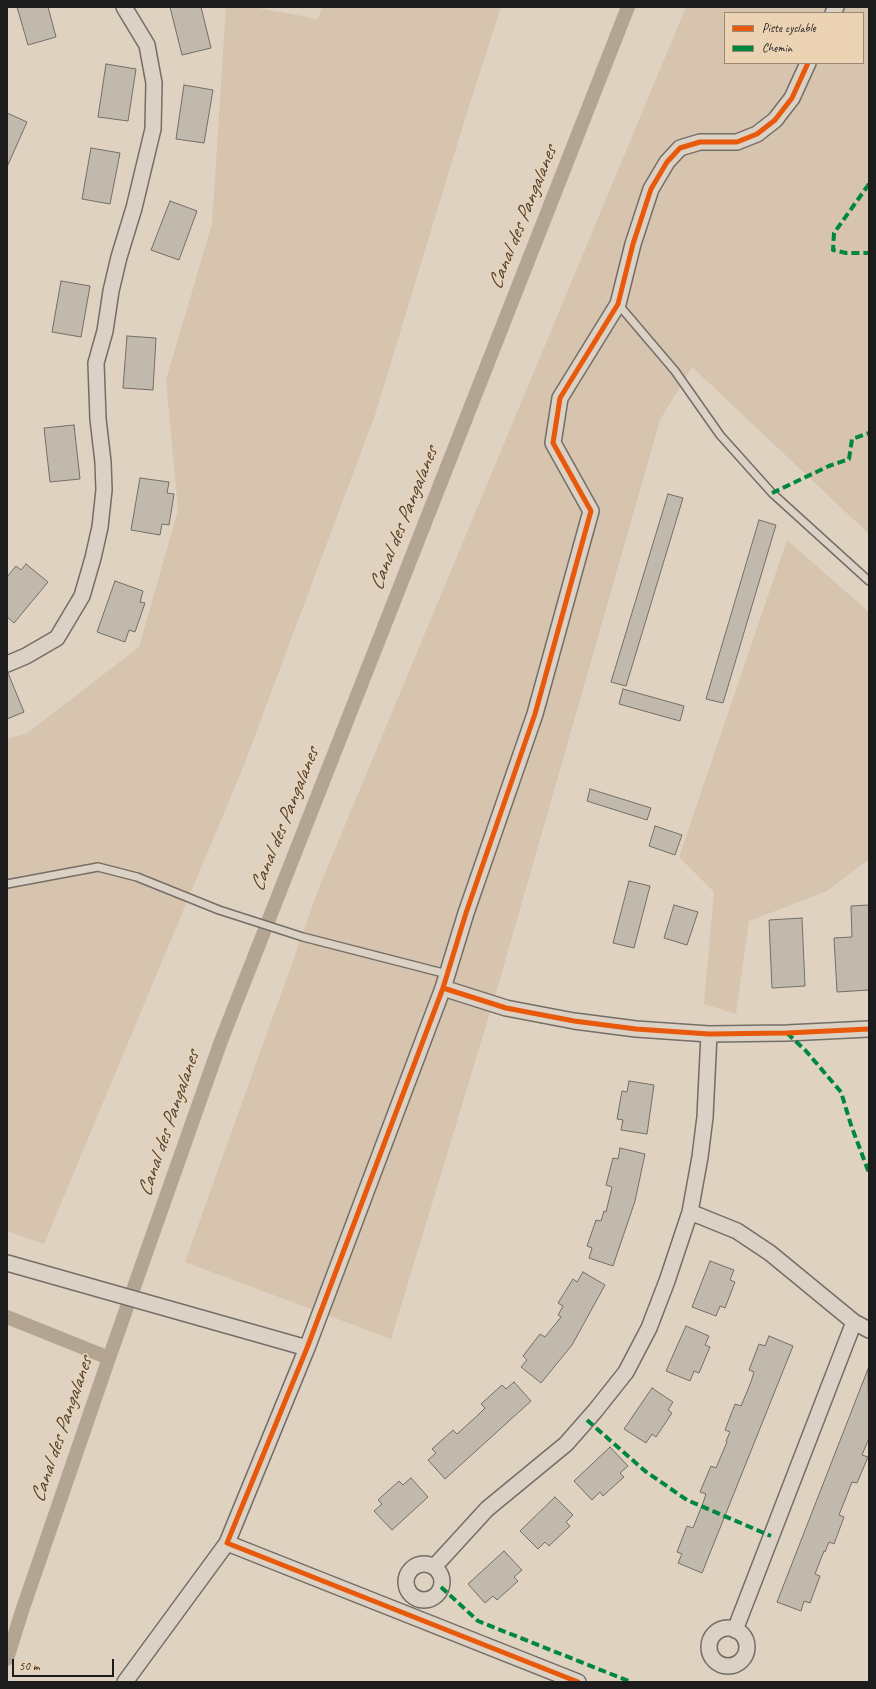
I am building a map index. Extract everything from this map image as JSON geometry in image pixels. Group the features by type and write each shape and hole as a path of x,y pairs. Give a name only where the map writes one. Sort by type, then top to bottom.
{"street":[{"path":"7,664 26,656 57,638 82,596 100,527 104,490 103,462 98,419 96,363 105,331 111,291 119,256 134,208 153,129 154,83 147,45 124,7"},
{"path":"125,1682 227,1543 306,1348 445,981 466,913 535,714 591,511 553,443 560,398 618,304 633,244 652,189 667,162 680,148 700,142 737,142 757,134 775,120 792,98 808,64"},
{"path":"445,981 506,1008 574,1021 636,1029 709,1034 787,1033 869,1029"},
{"path":"434,1567 487,1509 566,1444 626,1372 649,1328 668,1282 690,1212 700,1157 705,1117 709,1034"},
{"path":"690,1212 737,1231 770,1253 854,1322 869,1330"},
{"path":"7,1262 159,1307 306,1348"},
{"path":"735,1630 854,1322"},
{"path":"227,1543 578,1682"}],"lane":[{"path":"618,304 676,371 720,435 772,493 869,581"},
{"path":"7,884 98,867 137,877 219,910 445,981"}],"shaded area":[{"path":"226,7 253,7 318,19 322,7 501,7 464,122 375,415 244,765 44,1244 7,1231 7,738 26,734 139,647 178,510 166,380 212,224"},
{"path":"686,7 869,7 869,534 692,367 660,420 498,986 391,1339 185,1262 320,885"},
{"path":"787,540 869,612 869,859 827,891 749,921 736,1014 704,1004 714,892 679,857"}],"building":[{"path":"17,7 48,7 56,37 28,45"},
{"path":"170,7 201,7 211,48 182,55"},
{"path":"106,64 136,69 128,121 98,117"},
{"path":"184,85 213,90 204,143 176,139"},
{"path":"7,113 27,122 7,167"},
{"path":"91,148 120,153 110,204 82,199"},
{"path":"170,201 197,211 179,260 151,250"},
{"path":"61,281 90,286 81,337 52,332"},
{"path":"127,336 156,338 153,390 123,388"},
{"path":"74,425 80,479 50,482 44,428"},
{"path":"140,478 169,482 167,493 174,494 169,525 162,524 160,535 131,530"},
{"path":"668,494 683,498 626,686 611,682"},
{"path":"759,520 776,525 723,703 706,699"},
{"path":"26,564 48,582 14,623 7,617 7,577 16,566 21,570"},
{"path":"115,581 143,591 140,602 145,603 135,632 129,630 125,642 97,632"},
{"path":"7,673 24,712 7,719"},
{"path":"623,689 684,706 680,721 619,704"},
{"path":"590,789 651,808 647,820 587,801"},
{"path":"655,826 682,835 675,855 649,846"},
{"path":"629,881 650,886 634,948 613,943"},
{"path":"674,905 698,912 687,945 664,938"},
{"path":"869,905 869,990 837,992 834,938 852,937 851,906"},
{"path":"802,918 805,986 772,988 769,920"},
{"path":"629,1081 654,1085 647,1134 621,1130 623,1120 617,1119 622,1091 627,1092"},
{"path":"620,1148 645,1154 635,1201 613,1266 589,1258 592,1248 587,1246 596,1220 601,1221 604,1211 606,1212 612,1187 606,1185 613,1158 618,1159"},
{"path":"710,1261 734,1270 730,1280 735,1282 725,1308 720,1306 716,1316 692,1307"},
{"path":"583,1272 605,1285 572,1345 541,1383 521,1367 527,1360 523,1356 540,1334 545,1337 561,1317 558,1315 563,1306 558,1303 573,1279 577,1282"},
{"path":"686,1326 709,1336 705,1345 710,1347 699,1373 694,1371 690,1381 666,1371"},
{"path":"769,1336 793,1346 702,1573 678,1563 682,1554 677,1552 687,1526 693,1528 703,1503 706,1494 700,1492 711,1466 716,1468 727,1442 726,1441 730,1432 725,1430 735,1404 741,1406 751,1382 754,1372 749,1370 759,1344 765,1346"},
{"path":"868,1369 869,1438 862,1455 868,1457 857,1483 852,1482 839,1515 844,1517 834,1544 829,1542 825,1552 824,1551 815,1574 820,1576 810,1603 804,1601 801,1611 777,1602"},
{"path":"514,1382 531,1401 445,1479 428,1460 436,1453 432,1449 453,1430 457,1434 478,1415 485,1408 481,1404 502,1385 506,1389"},
{"path":"652,1388 673,1402 668,1410 672,1413 656,1437 652,1434 646,1443 624,1429"},
{"path":"610,1447 628,1466 620,1473 624,1477 603,1496 600,1492 592,1500 574,1481"},
{"path":"411,1478 428,1497 392,1530 374,1511 382,1504 378,1500 399,1481 403,1485"},
{"path":"555,1497 573,1515 566,1522 570,1526 549,1546 545,1542 538,1549 520,1531"},
{"path":"504,1551 522,1570 514,1577 518,1581 497,1600 493,1596 485,1603 468,1584"}],"waterway":[{"name":"Canal des Pangalanes","path":"7,1659 109,1358 221,1041 628,7"},
{"path":"7,1317 109,1358"}],"marked path":[{"path":"869,184 834,233 833,250 846,253 869,253"},
{"path":"772,493 829,466 849,459 852,439 869,433"},
{"path":"787,1033 806,1051 841,1092 851,1125 869,1173"},
{"path":"587,1420 645,1471 687,1500 771,1536"},
{"path":"441,1587 478,1621 631,1682"}],"cycle path":[{"path":"808,64 792,98 775,120 757,134 737,142 700,142 680,148 667,162 651,189 633,244 618,304 560,398 553,443 591,511 535,714 466,913 443,988 506,1008 574,1021 636,1029 709,1034 787,1033 869,1029"},
{"path":"443,988 307,1348 227,1543 578,1682"}]}
